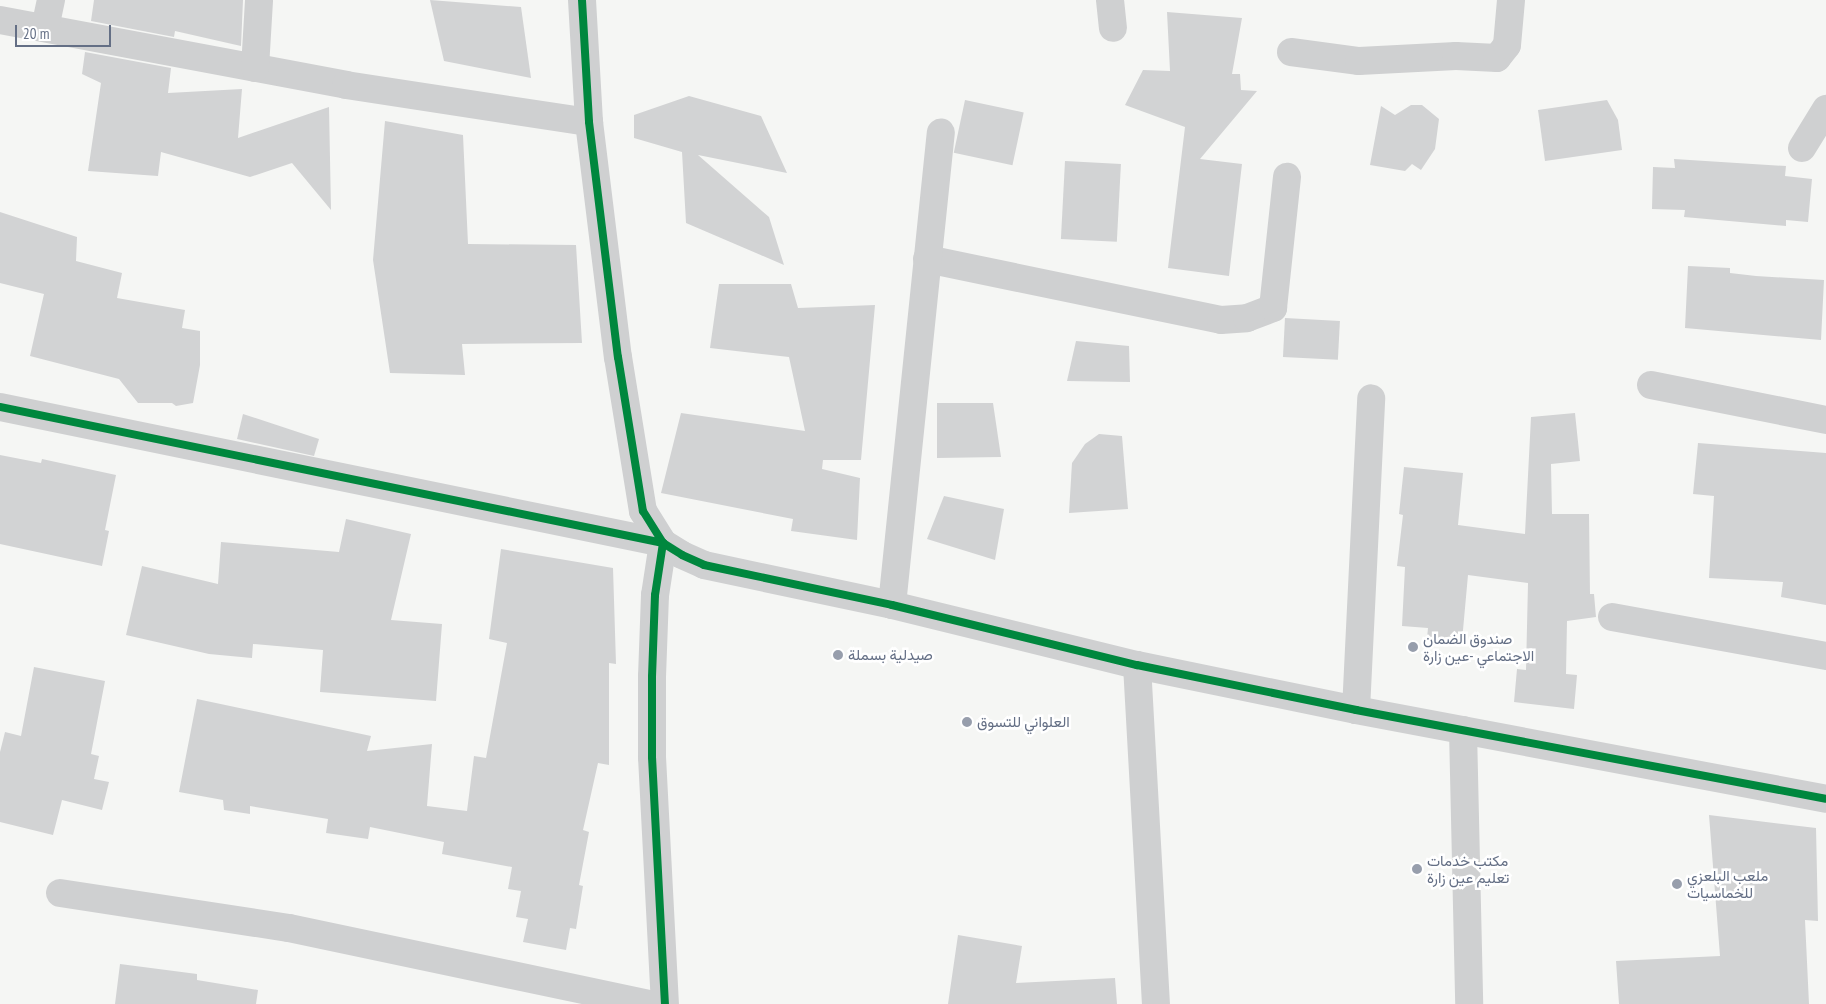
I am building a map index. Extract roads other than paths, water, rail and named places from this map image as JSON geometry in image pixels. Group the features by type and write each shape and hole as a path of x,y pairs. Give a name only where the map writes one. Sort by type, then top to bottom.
{"street":[{"path":"45,28 52,0"},
{"path":"255,68 259,0"},
{"path":"582,0 589,122 618,357 643,511 664,543 654,613 652,697 665,1004"},
{"path":"1110,0 1114,28"},
{"path":"1291,52 1359,61 1456,56 1497,58 1507,45 1511,0"},
{"path":"0,20 255,68 589,122"},
{"path":"1802,148 1826,109"},
{"path":"892,605 941,132"},
{"path":"927,259 1221,320 1247,318 1273,308 1287,177"},
{"path":"1650,385 1826,420"},
{"path":"1356,710 1371,398"},
{"path":"0,407 664,543 704,565 892,605 1137,665 1356,710 1826,798"},
{"path":"1612,617 1826,656"},
{"path":"1137,665 1156,1004"},
{"path":"1463,730 1468,1004"},
{"path":"60,893 289,928 650,1004"}],"place":[{"name":"صندوق الضمان الاجتماعي -عين زارة","path":"1413,647"},
{"name":"صيدلية بسملة","path":"838,655"},
{"name":"العلواني للتسوق","path":"967,722"},
{"name":"مكتب خدمات تعليم عين زارة","path":"1417,869"},
{"name":"ملعب البلعزي للخماسيات","path":"1677,884"}]}
